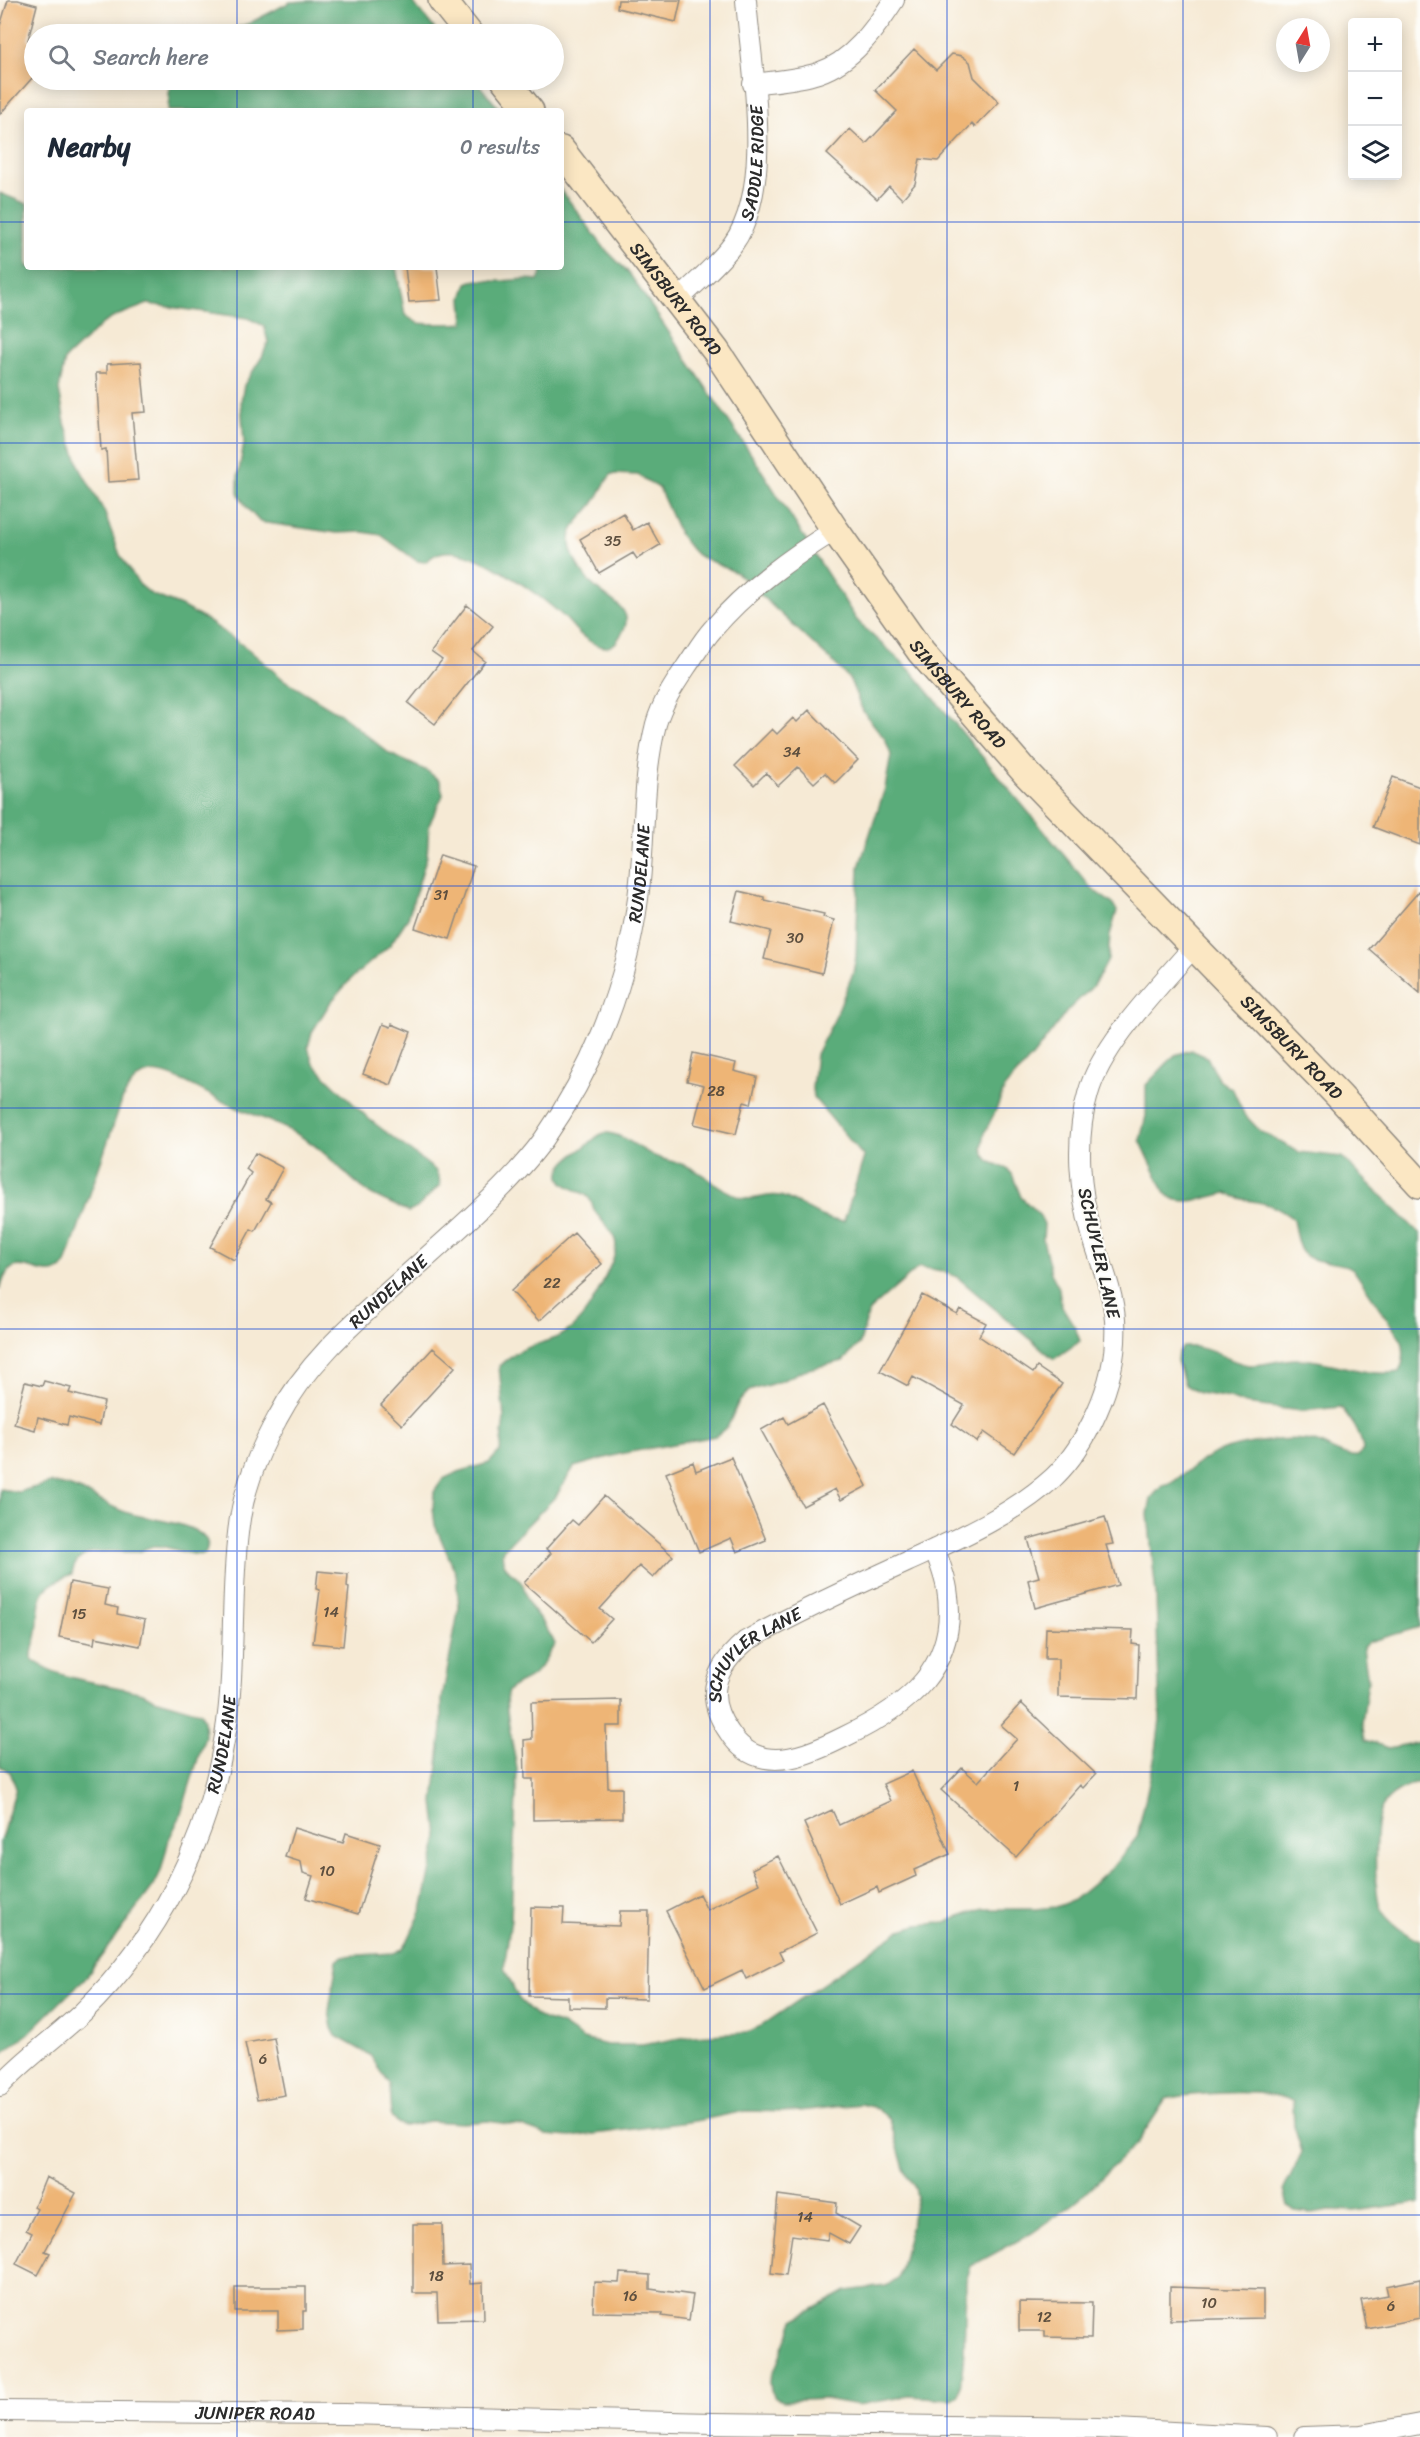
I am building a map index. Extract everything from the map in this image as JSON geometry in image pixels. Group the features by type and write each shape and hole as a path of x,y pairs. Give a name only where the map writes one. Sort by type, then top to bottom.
{"main road":[{"path":"442,0 461,24"},
{"path":"513,90 528,108"},
{"name":"SIMSBURY ROAD","path":"564,154 716,351 835,530 929,661 1025,772 1420,1184"}],"street":[{"name":"SADDLE RIDGE","path":"678,300 725,255 738,237 755,188 757,172 753,84 746,0"},
{"path":"753,84 817,74 839,63 852,53 878,25 894,0"},
{"name":"RUNDELANE","path":"0,2086 13,2072 71,2024 115,1977 162,1910 182,1876 198,1840 226,1735 238,1529 250,1483 274,1423 306,1373 341,1334 505,1184 543,1141 578,1083 602,1033 622,978 636,915 649,758 657,720 671,689 711,631 746,594 788,560 835,530"},
{"name":"SCHUYLER LANE","path":"935,1550 947,1588 947,1627 943,1651 921,1686 894,1710 876,1721 816,1749 781,1759 755,1755 742,1748 720,1719 714,1698 720,1672 738,1648 746,1641 802,1611 935,1550 1004,1513 1053,1477 1077,1450 1100,1406 1113,1365 1115,1320 1107,1281 1091,1231 1081,1172 1087,1094 1099,1064 1114,1041 1194,946"},
{"name":"JUNIPER ROAD","path":"0,2411 345,2414 712,2423 1085,2428 1267,2437"},
{"path":"1304,2437 1361,2435 1420,2424"}],"green space":[{"path":"411,0 431,24 247,24 290,2"},
{"path":"169,90 483,90 498,108 168,108"},
{"path":"0,193 24,203 24,270 397,270 405,315 418,323 441,324 464,323 462,298 467,283 471,281 538,280 543,270 564,270 564,194 605,249 629,273 753,457 856,619 913,673 1092,889 1113,904 1117,911 1110,935 1108,960 1100,975 1005,1087 985,1132 982,1148 990,1162 1006,1168 1012,1174 1021,1197 1040,1216 1044,1224 1043,1240 1051,1273 1059,1288 1061,1305 1075,1327 1080,1341 1054,1359 957,1277 942,1271 919,1267 869,1311 860,1343 843,1361 804,1370 781,1381 749,1391 738,1403 728,1426 716,1436 620,1454 574,1467 556,1496 503,1550 505,1566 523,1585 528,1602 555,1644 536,1672 515,1685 507,1694 506,1700 517,1769 511,1919 504,1968 519,1999 538,2017 562,2025 583,2039 607,2045 642,2045 692,2036 745,2033 761,2026 901,1930 917,1925 942,1923 983,1909 1035,1909 1056,1907 1072,1901 1111,1869 1137,1837 1156,1751 1160,1719 1156,1595 1148,1514 1151,1498 1162,1486 1170,1484 1211,1455 1245,1444 1274,1440 1300,1440 1310,1441 1351,1456 1358,1456 1363,1450 1358,1432 1341,1407 1301,1411 1245,1404 1230,1398 1199,1393 1185,1385 1177,1361 1178,1353 1183,1347 1193,1347 1249,1365 1299,1359 1373,1373 1399,1372 1404,1357 1402,1341 1353,1269 1341,1264 1313,1259 1302,1252 1298,1245 1293,1219 1286,1213 1272,1206 1227,1193 1186,1201 1171,1198 1165,1193 1140,1140 1146,1116 1146,1085 1175,1055 1191,1050 1207,1057 1219,1080 1233,1090 1244,1114 1261,1132 1299,1152 1342,1157 1420,1234 1420,1627 1369,1642 1363,1647 1368,1681 1362,1723 1365,1740 1388,1748 1420,1742 1420,1782 1393,1795 1382,1807 1377,1827 1376,1858 1377,1888 1381,1909 1398,1928 1420,1940 1420,2204 1354,2211 1330,2210 1311,2213 1295,2211 1288,2206 1284,2189 1302,2152 1294,2126 1293,2102 1269,2094 1251,2093 1212,2093 1166,2099 1138,2142 1075,2203 1032,2233 971,2266 966,2281 964,2356 959,2395 952,2399 909,2396 858,2405 825,2399 783,2401 775,2398 771,2390 770,2382 794,2320 846,2291 886,2286 899,2277 917,2196 905,2172 890,2120 877,2108 861,2104 790,2112 745,2111 696,2121 571,2137 546,2135 522,2126 488,2121 462,2123 429,2121 404,2126 391,2117 389,2084 370,2055 336,2036 329,2011 337,1961 343,1956 394,1953 402,1949 407,1942 422,1910 438,1837 434,1802 442,1728 442,1699 459,1607 456,1574 435,1525 434,1492 443,1479 489,1463 500,1451 504,1418 499,1366 519,1352 555,1338 574,1326 596,1296 616,1248 614,1236 596,1213 589,1199 562,1181 561,1169 570,1158 598,1136 608,1133 624,1138 657,1157 687,1166 742,1198 780,1196 829,1219 844,1221 864,1157 813,1097 812,1088 816,1054 834,1020 853,973 856,957 859,867 885,788 891,755 885,739 863,711 850,680 737,573 697,555 680,535 659,488 638,475 612,474 571,534 573,556 581,571 597,589 620,607 626,618 626,625 617,641 607,647 595,644 582,636 555,609 506,574 470,556 454,552 440,553 425,562 417,561 381,535 363,532 337,533 260,522 247,508 238,493 238,476 244,443 241,401 244,385 262,357 268,342 264,326 248,318 148,304 102,324 65,359 59,390 65,423 80,468 104,511 120,555 139,584 151,594 181,606 208,621 248,649 284,680 339,713 390,754 427,771 440,781 443,795 429,825 427,856 408,918 390,945 351,979 330,1003 312,1032 308,1047 313,1063 325,1076 369,1119 435,1170 440,1185 417,1208 409,1212 368,1192 322,1151 296,1134 230,1105 179,1079 158,1073 145,1074 136,1079 122,1100 66,1264 57,1271 48,1272 21,1266 13,1268 6,1275 0,1290"},
{"path":"50,1483 71,1487 128,1513 189,1527 204,1537 207,1547 205,1554 192,1554 154,1546 136,1552 98,1552 81,1558 75,1564 72,1574 51,1584 42,1595 32,1659 69,1677 140,1693 200,1712 204,1720 205,1736 180,1817 169,1839 161,1871 154,1885 86,1977 28,2034 0,2055 0,1842 16,1788 10,1772 0,1766 0,1489 18,1492"}],"building":[{"path":"8,0 37,5 32,24 24,24 24,87 0,114 0,26"},
{"path":"618,0 681,0 676,22 617,8"},
{"path":"914,49 936,70 952,54 962,56 970,62 974,77 999,102 975,127 972,124 938,161 920,159 915,184 902,199 889,186 877,199 827,154 850,129 866,144 897,111 875,90"},
{"path":"405,270 437,270 441,300 409,302"},
{"path":"141,362 146,412 132,413 138,480 108,482 106,449 101,450 96,373 107,373 107,364"},
{"path":"623,513 633,530 647,522 660,545 637,559 633,553 599,573 580,539"},
{"path":"467,605 493,626 473,651 485,661 435,724 408,703 442,660 431,652"},
{"path":"809,710 858,760 835,783 825,773 814,783 798,767 778,786 766,773 754,785 735,766 772,729 777,734 793,718 797,722"},
{"path":"1393,777 1420,787 1420,845 1373,827"},
{"path":"440,855 474,866 450,939 415,928"},
{"path":"1420,890 1420,993 1369,949"},
{"path":"739,891 764,897 764,900 824,914 823,917 834,920 822,973 764,959 771,931 731,921"},
{"path":"383,1024 391,1027 392,1024 411,1032 391,1085 363,1074"},
{"path":"693,1053 736,1063 734,1071 757,1077 751,1104 744,1102 736,1134 694,1124 704,1085 687,1081"},
{"path":"255,1153 283,1168 266,1199 271,1202 255,1231 251,1229 234,1260 210,1247 251,1173 246,1169"},
{"path":"574,1233 602,1264 539,1321 511,1291"},
{"path":"922,1295 957,1314 960,1309 986,1323 979,1336 1033,1373 1037,1367 1062,1384 1014,1453 984,1432 977,1442 952,1424 964,1405 913,1377 908,1386 880,1371"},
{"path":"433,1348 455,1367 402,1425 381,1405"},
{"path":"44,1381 71,1388 69,1393 104,1402 99,1425 69,1417 67,1425 38,1417 35,1430 14,1424 25,1382 42,1386"},
{"path":"823,1405 867,1486 841,1500 835,1489 803,1506 761,1430 784,1417 788,1424"},
{"path":"731,1457 766,1540 737,1552 731,1538 699,1552 666,1473 693,1462 696,1471"},
{"path":"604,1496 673,1556 653,1578 639,1566 600,1609 612,1619 591,1642 524,1583 551,1553 546,1549 572,1520 578,1525"},
{"path":"1105,1517 1113,1544 1106,1545 1118,1585 1035,1608 1028,1580 1039,1577 1028,1539"},
{"path":"318,1571 348,1574 347,1587 349,1588 343,1646 313,1643 320,1590 316,1589"},
{"path":"70,1582 108,1589 105,1605 118,1608 117,1614 145,1620 140,1646 95,1637 94,1644 59,1637"},
{"path":"1046,1628 1133,1630 1132,1644 1139,1645 1137,1699 1058,1697 1058,1659 1045,1659"},
{"path":"621,1700 621,1726 606,1726 608,1788 622,1788 622,1818 533,1820 533,1779 525,1779 524,1740 532,1739 531,1702"},
{"path":"1021,1703 1096,1774 1083,1788 1080,1785 1016,1857 941,1790 962,1768 978,1782 1017,1739 1001,1725"},
{"path":"912,1771 950,1854 914,1870 916,1876 879,1893 877,1887 840,1904 804,1823 832,1810 839,1825 891,1801 883,1784"},
{"path":"294,1828 343,1843 346,1833 380,1844 358,1914 306,1898 313,1876 303,1873 301,1862 285,1857"},
{"path":"778,1856 817,1933 779,1952 783,1960 746,1979 742,1970 705,1988 666,1911 699,1894 707,1910 759,1884 752,1869"},
{"path":"531,1907 564,1908 563,1924 619,1926 620,1911 649,1911 647,1999 605,1998 605,2008 568,2007 568,1997 529,1996"},
{"path":"274,2038 285,2095 257,2100 245,2043"},
{"path":"46,2177 76,2193 45,2251 50,2253 38,2275 16,2264 32,2233 26,2230 37,2209 34,2207"},
{"path":"778,2195 837,2203 836,2213 860,2227 849,2244 829,2233 827,2240 792,2235 786,2275 771,2273"},
{"path":"413,2224 442,2224 443,2266 469,2265 470,2284 483,2283 484,2319 438,2320 437,2293 413,2293"},
{"path":"620,2273 650,2275 650,2289 693,2295 689,2320 662,2316 663,2313 593,2312 594,2282 619,2283"},
{"path":"1420,2279 1420,2318 1367,2329 1361,2300 1388,2295 1386,2286"},
{"path":"235,2287 306,2287 303,2329 278,2330 278,2311 235,2311"},
{"path":"1170,2287 1263,2290 1263,2318 1170,2320"},
{"path":"1019,2302 1092,2303 1091,2338 1045,2337 1045,2331 1019,2331"}]}
